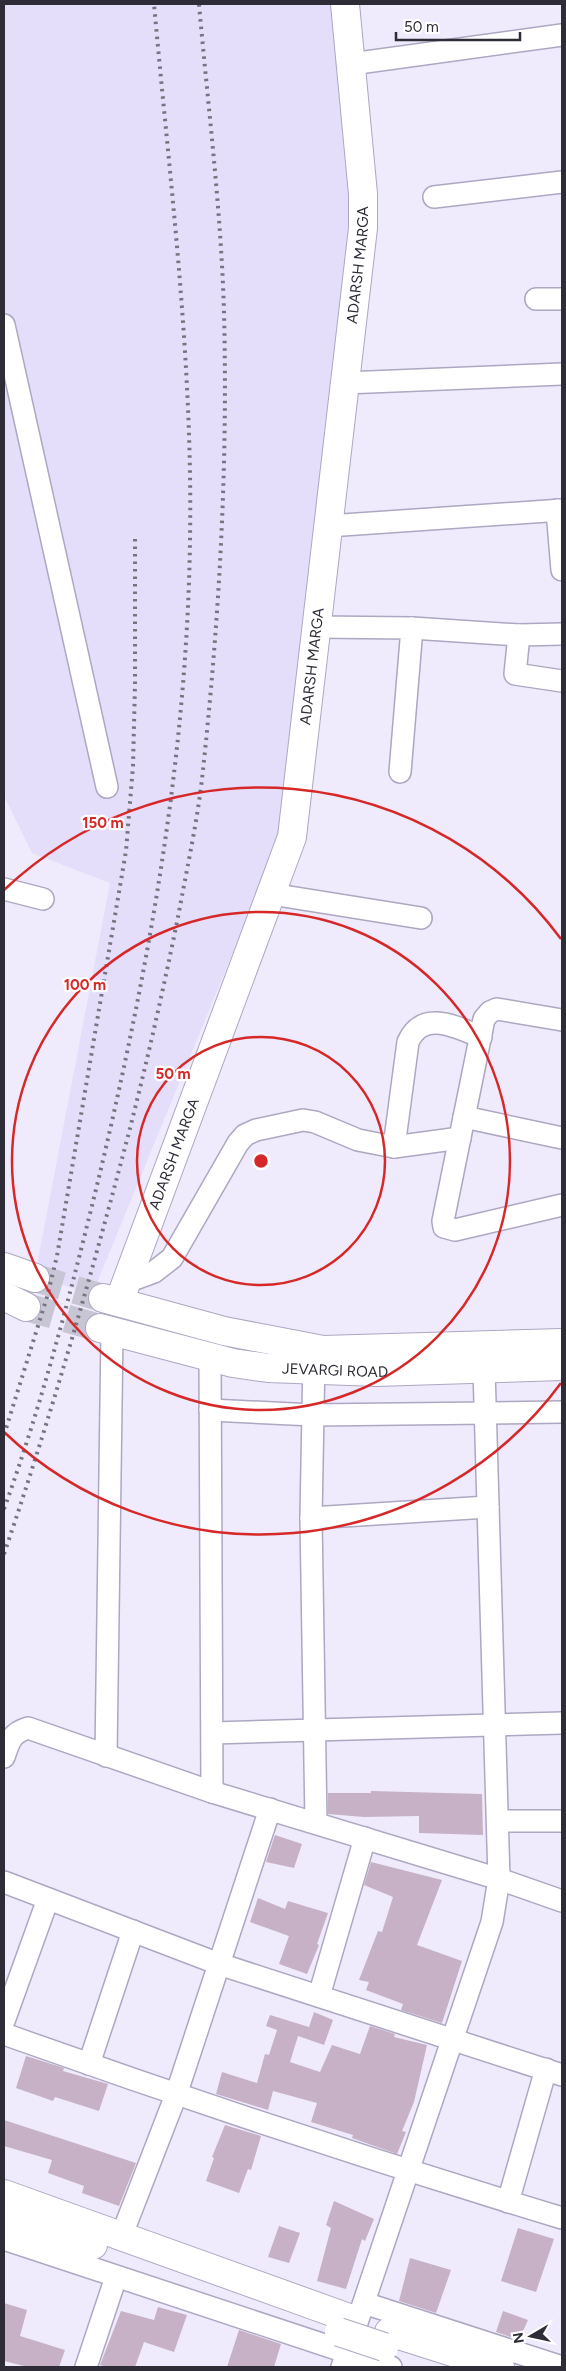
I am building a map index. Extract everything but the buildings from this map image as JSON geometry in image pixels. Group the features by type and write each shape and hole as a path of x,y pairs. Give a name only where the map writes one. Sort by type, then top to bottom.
{"main road":[{"name":"ADARSH MARGA","path":"116,1294 292,837 363,228 363,194 344,4"},
{"path":"4,1267 35,1278"},
{"path":"116,1294 314,1360 323,1350 562,1343"},
{"name":"JEVARGI ROAD","path":"106,1331 210,1357 268,1368 314,1360 376,1372 562,1366"},
{"path":"4,2194 121,2237 347,2334"},
{"path":"4,2217 168,2269 442,2367"},
{"path":"388,2349 500,2367"}],"street":[{"path":"351,64 562,35"},
{"path":"434,197 562,182"},
{"path":"536,299 562,298"},
{"path":"4,326 107,787"},
{"path":"345,384 562,374"},
{"path":"328,526 560,510 562,570"},
{"path":"316,627 412,628 519,635 562,634"},
{"path":"400,772 412,628"},
{"path":"519,635 515,674 562,681"},
{"path":"4,888 43,899"},
{"path":"271,894 421,918"},
{"path":"562,1020 497,1009 490,1012 484,1019 444,1215 444,1227 448,1230 466,1228 562,1205"},
{"path":"394,1147 408,1042 413,1031 422,1024 437,1023 481,1037"},
{"path":"464,1117 562,1138"},
{"path":"116,1294 154,1272 172,1258 238,1143 245,1136 256,1130 303,1120 315,1122 358,1140 394,1147 460,1138"},
{"path":"106,1331 106,1756"},
{"path":"210,1357 212,1792"},
{"path":"314,1360 311,1518 316,1823"},
{"path":"347,2334 408,2172 492,1922 499,1879 484,1369"},
{"path":"210,1410 313,1415 562,1412"},
{"path":"311,1518 488,1508"},
{"path":"212,1733 562,1723"},
{"path":"4,1757 16,1731 28,1728 212,1792 499,1879 562,1901"},
{"path":"121,2237 176,2095 270,1809"},
{"path":"498,1821 562,1821"},
{"path":"319,1996 364,1838"},
{"path":"4,1882 220,1964 554,2072 508,2202"},
{"path":"4,2021 48,1899"},
{"path":"89,2064 133,1931"},
{"path":"4,2034 176,2095 408,2172 562,2218"},
{"path":"4,2239 116,2277 347,2334 562,2367"},
{"path":"86,2367 116,2277"}],"shaded area":[{"path":"4,4 337,4 354,187 282,833 92,1295 35,1275 110,883 32,853 4,796"}],"tunnel":[{"path":"35,1278 103,1298"},
{"path":"26,1307 100,1328"}],"railway":[{"path":"4,1509 32,1427 56,1344 89,1219 117,1098 134,1019 162,861 182,701 190,540 188,406 179,272 154,4"},
{"path":"4,1554 70,1346 128,1136 149,1052 173,940 195,829 202,779 213,663 221,546 225,370 220,235 199,4"},
{"path":"4,1435 47,1297 57,1256 126,851 133,766 135,539"}]}
